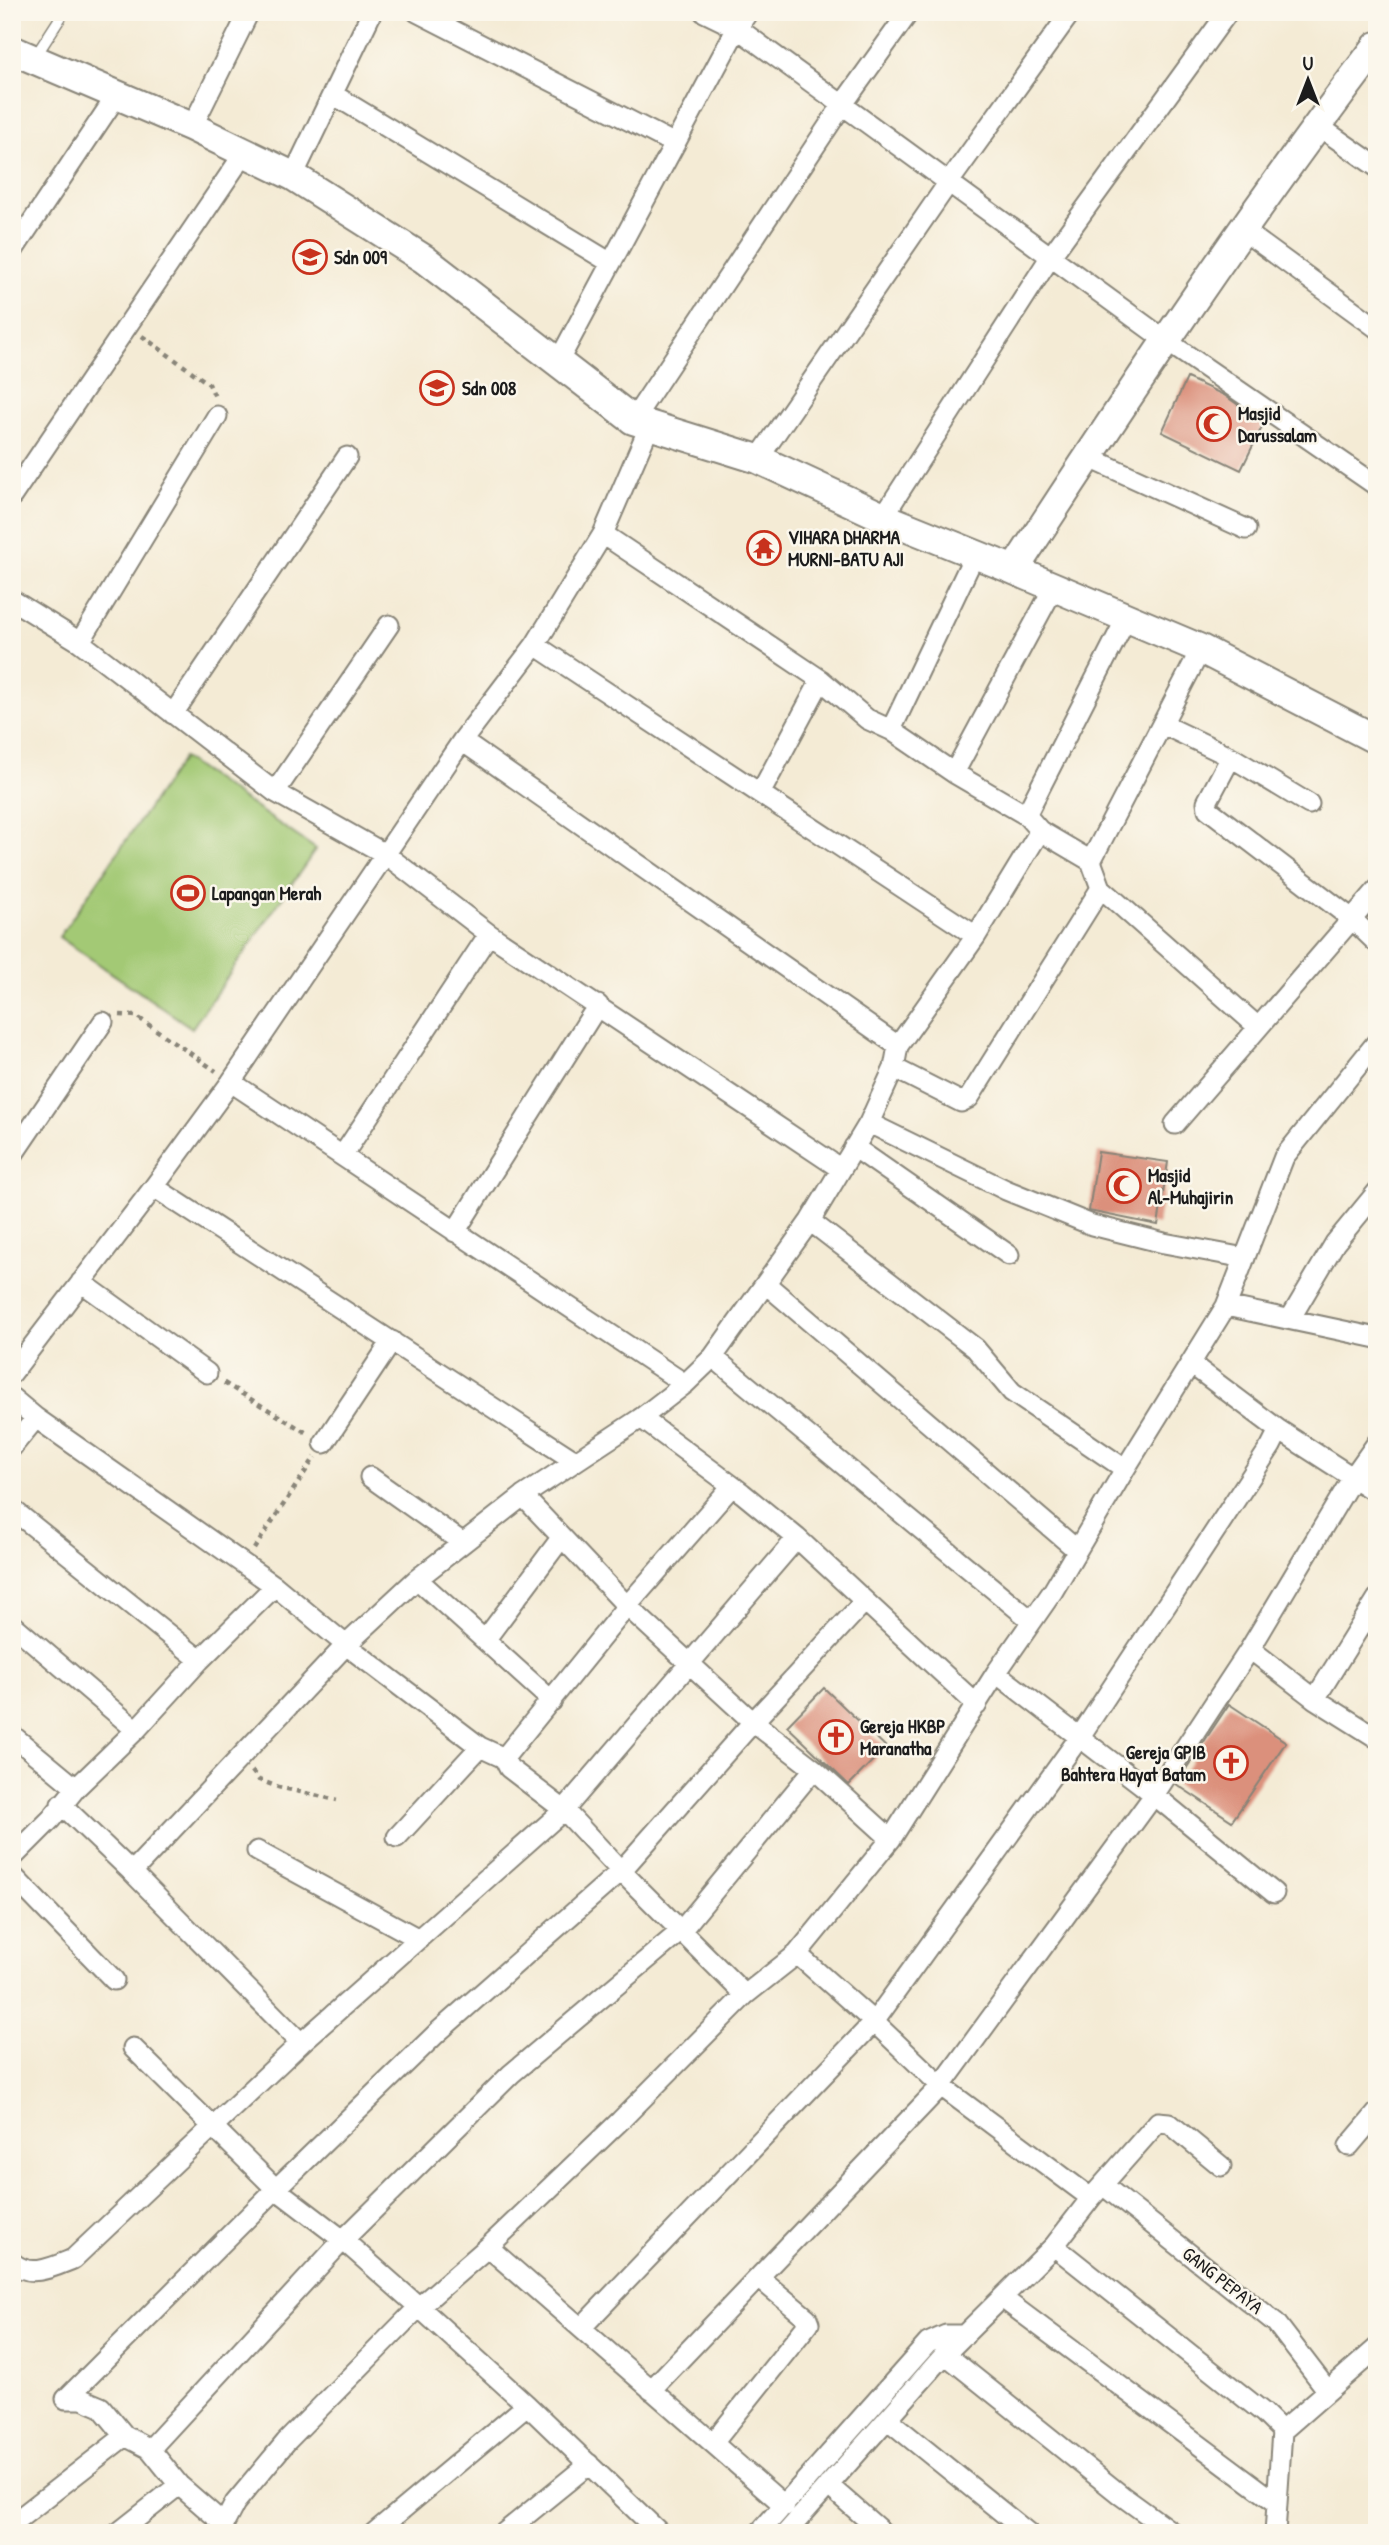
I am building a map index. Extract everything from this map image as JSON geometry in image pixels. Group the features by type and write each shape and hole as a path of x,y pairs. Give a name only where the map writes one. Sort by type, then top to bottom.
{"street":[{"path":"191,127 249,12"},
{"path":"293,176 372,12"},
{"path":"417,12 675,145"},
{"path":"704,12 742,20 843,104 949,182 1165,340 1377,486"},
{"path":"12,1373 231,1082 462,741 535,645 603,534 641,422 843,104 909,12"},
{"path":"758,459 949,182 1071,12"},
{"path":"883,517 1051,256 1228,12"},
{"path":"558,362 742,20"},
{"path":"1014,570 1165,340 1317,125 1377,46"},
{"path":"23,54 191,127 293,176 424,259 641,422 758,459 883,517 1127,617 1201,649 1377,740"},
{"path":"12,252 117,95"},
{"path":"334,95 611,263"},
{"path":"1317,125 1377,167"},
{"path":"12,496 245,152"},
{"path":"1244,231 1377,328"},
{"path":"80,642 217,416"},
{"path":"173,713 347,457"},
{"path":"1088,457 1246,529"},
{"path":"603,534 821,680 867,719 891,730 954,774 1026,815 1040,831 1091,861 1101,888 1258,1027"},
{"path":"891,730 975,554"},
{"path":"954,774 1054,587"},
{"path":"12,600 80,642 275,792 385,854 489,934 841,1169"},
{"path":"1026,815 1127,617"},
{"path":"275,792 389,625"},
{"path":"535,645 976,936"},
{"path":"1091,861 1201,649"},
{"path":"761,792 821,680"},
{"path":"1162,724 1231,757 1309,804"},
{"path":"462,741 898,1046"},
{"path":"1231,757 1207,802 1209,809 1352,919 1377,943"},
{"path":"132,1872 346,1644 417,1579 523,1496 640,1418 685,1384 713,1357 810,1221 869,1123 894,1068 898,1046 976,936 1040,831"},
{"path":"894,1068 961,1102 969,1098 1101,888"},
{"path":"1175,1124 1377,890"},
{"path":"343,1155 489,934"},
{"path":"455,1232 598,1005"},
{"path":"12,1156 103,1021"},
{"path":"864,1602 621,1871 438,2032 66,2399 82,2399 101,2407 125,2436 149,2449 179,2485 224,2528 235,2503 286,2442 419,2307 488,2247 620,2121 745,1995 797,1954 891,1839 996,1673 1053,1591 1226,1306 1284,1157 1377,1042"},
{"path":"231,1082 685,1384"},
{"path":"869,1123 1006,1190 1092,1225 1164,1243 1245,1258"},
{"path":"854,1147 1009,1255"},
{"path":"154,1187 575,1461"},
{"path":"1290,1320 1335,1243 1377,1192"},
{"path":"810,1221 975,1349 1012,1392 1125,1469"},
{"path":"81,1282 207,1373"},
{"path":"766,1284 1077,1550"},
{"path":"1226,1306 1375,1335"},
{"path":"324,1443 392,1341"},
{"path":"713,1357 1032,1621"},
{"path":"1191,1364 1279,1430 1377,1493"},
{"path":"12,1398 36,1418 275,1586 480,1747 504,1758 509,1768 564,1810 745,1995"},
{"path":"12,1447 36,1418"},
{"path":"640,1418 797,1538 977,1704"},
{"path":"581,2328 874,2022 1079,1738 1264,1458 1279,1430"},
{"path":"652,2390 941,2086 1154,1795 1250,1649 1353,1477 1377,1443"},
{"path":"370,1477 463,1542"},
{"path":"504,1758 627,1606 732,1486"},
{"path":"523,1496 627,1606 753,1722 814,1769 891,1839"},
{"path":"12,1509 200,1660"},
{"path":"485,1640 562,1537"},
{"path":"12,2262 19,2269 45,2271 73,2259 301,2043 564,1810 797,1538"},
{"path":"417,1579 552,1701"},
{"path":"14,1853 51,1819 76,1788 275,1586"},
{"path":"1315,1699 1377,1599"},
{"path":"12,1624 136,1730"},
{"path":"1250,1649 1315,1699 1377,1738"},
{"path":"996,1673 1275,1893"},
{"path":"12,1735 76,1788"},
{"path":"397,1837 480,1747"},
{"path":"149,2449 343,2240 510,2074 681,1931 814,1769"},
{"path":"61,1804 301,2043"},
{"path":"257,1851 419,1940"},
{"path":"12,1875 114,1980"},
{"name":"GANG PEPAYA","path":"797,1954 941,2086 1097,2191 1276,2323 1328,2391"},
{"path":"133,2048 276,2189 343,2240 527,2405 589,2464 649,2530"},
{"path":"1349,2146 1377,2113"},
{"path":"786,2533 945,2354 1054,2246 1097,2191 1160,2120 1169,2123 1221,2166"},
{"path":"1054,2246 1264,2413 1282,2431"},
{"path":"488,2247 785,2506"},
{"path":"713,2443 809,2323 807,2318 759,2278"},
{"path":"1002,2298 1277,2502"},
{"path":"759,2533 928,2343 946,2335 965,2335"},
{"path":"1275,2533 1282,2431 1377,2348"},
{"path":"945,2354 1122,2496 1173,2533"},
{"path":"374,2533 527,2405"},
{"path":"887,2419 1028,2533"},
{"path":"12,2524 125,2436"},
{"path":"504,2533 589,2464"},
{"path":"118,2533 179,2485"},
{"path":"828,2486 883,2533"}],"lane":[{"path":"23,54 64,12"}],"path":[{"path":"127,326 209,384 218,405 217,416"},
{"path":"103,1021 122,1014 136,1016 231,1082"},
{"path":"207,1373 324,1443 244,1564"},
{"path":"241,1757 259,1780 305,1795 337,1800"}],"green space":[{"name":"Lapangan Merah","path":"183,758 316,849 192,1028 59,937"}],"building":[{"name":"Masjid Darussalam","path":"1187,378 1224,395 1264,423 1241,470 1162,432"},
{"name":"Masjid Al-Muhajirin","path":"1098,1152 1168,1162 1158,1225 1089,1211"},
{"name":"Gereja HKBP Maranatha","path":"824,1688 886,1747 849,1785 787,1726"},
{"name":"Gereja GPIB Bahtera Hayat Batam","path":"1229,1704 1286,1742 1232,1821 1176,1784"}],"place":[{"name":"Sdn 009","path":"310,257"},
{"name":"Sdn 008","path":"437,388"},
{"name":"Masjid Darussalam","path":"1214,424"},
{"name":"VIHARA DHARMA MURNI-BATU AJI","path":"764,548"},
{"name":"Lapangan Merah","path":"188,893"},
{"name":"Masjid Al-Muhajirin","path":"1124,1186"},
{"name":"Gereja HKBP Maranatha","path":"836,1737"},
{"name":"Gereja GPIB Bahtera Hayat Batam","path":"1231,1763"}]}
